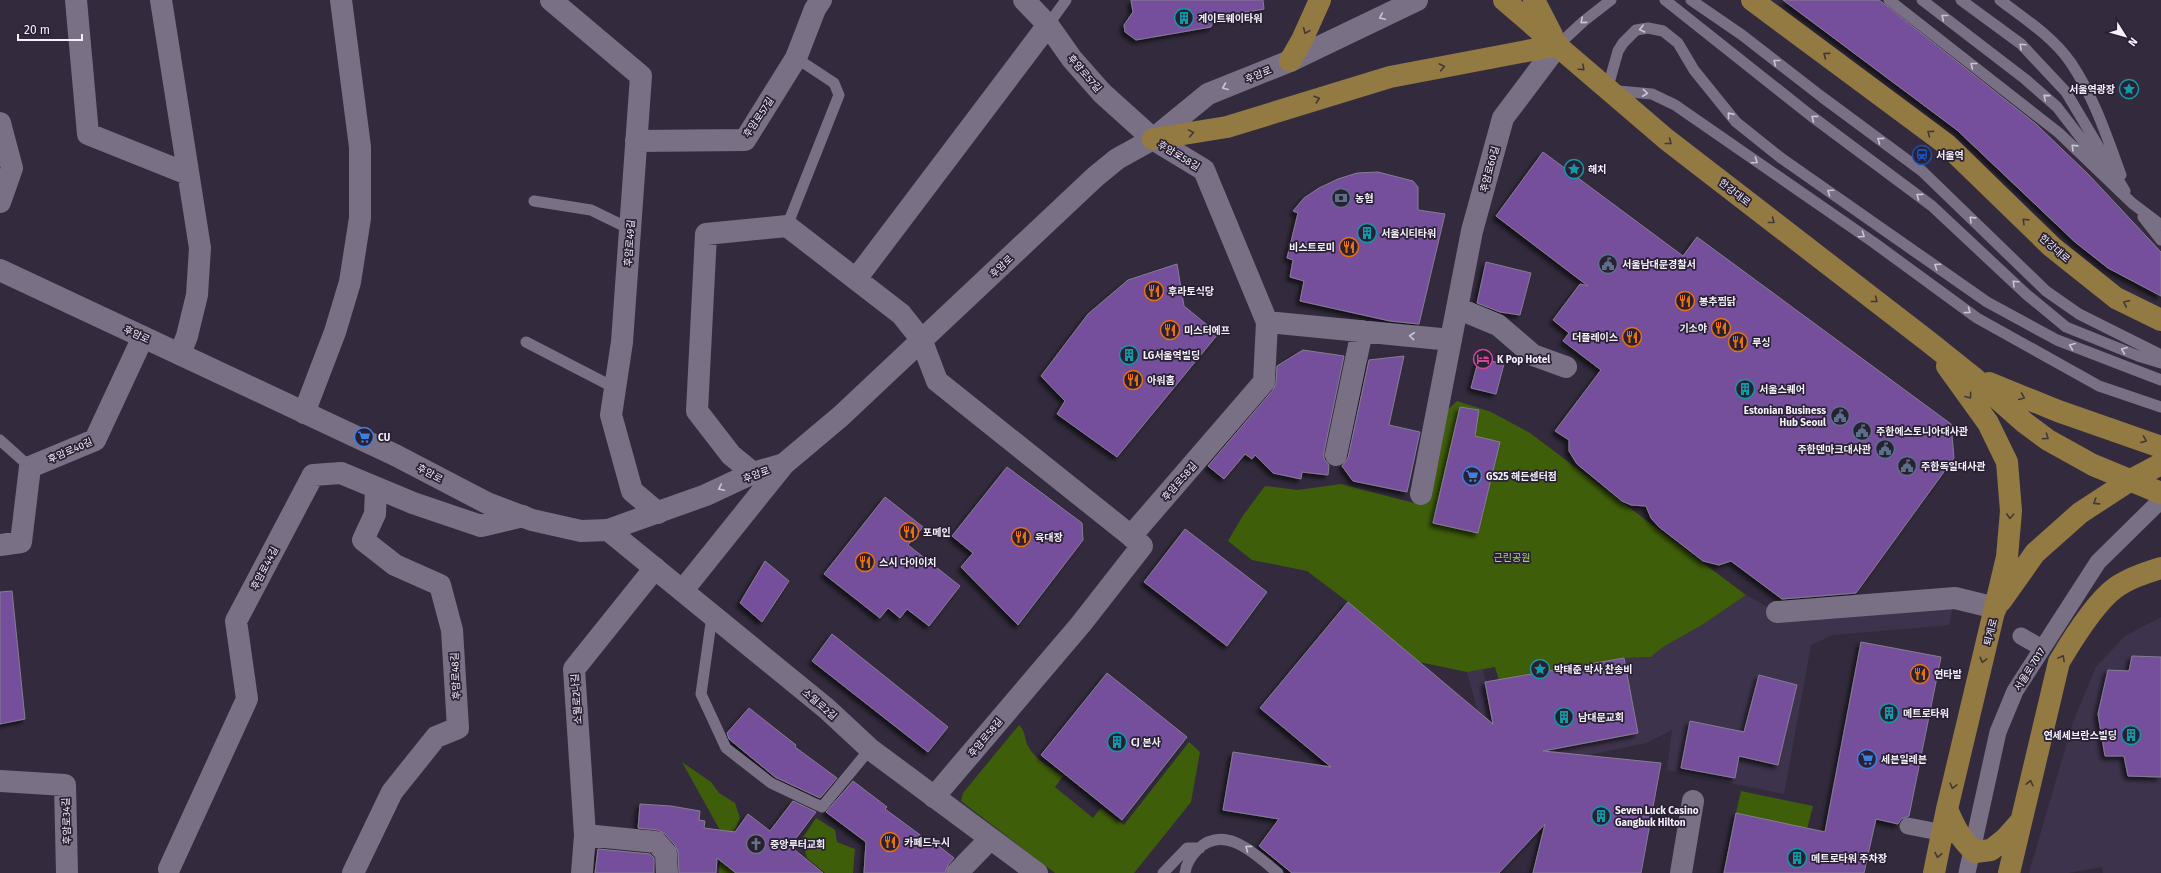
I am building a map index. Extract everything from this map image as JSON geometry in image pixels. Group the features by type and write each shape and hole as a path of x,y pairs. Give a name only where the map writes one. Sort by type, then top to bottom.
{"main road":[{"path":"1290,61 1302,40 1320,0"},
{"name":"한강대로","path":"1504,0 1558,45 1607,90 1666,139 1973,376 2025,423 2048,440 2093,465 2161,493"},
{"path":"1153,139 1227,127 1390,77 1558,45 1534,0"},
{"name":"한강대로","path":"1753,2 1946,144 2052,247 2116,298 2161,320"},
{"path":"1930,342 1988,423 2007,462 2011,511 2007,557 1996,608"},
{"name":"한강대로","path":"1973,376 2058,411 2161,447"},
{"name":"퇴계로","path":"1934,873 1947,809 1996,608 2035,553 2080,513 2129,481 2161,464"},
{"path":"2009,873 2059,662 2074,636 2115,588 2140,574 2161,568"},
{"path":"1947,809 1956,830 1964,843 1975,852 1991,850 2006,838 2021,821"}],"street":[{"path":"76,0 88,134 188,174"},
{"path":"161,0 200,248 197,295 192,318 180,354"},
{"path":"304,413 335,332 350,282 360,218 360,147 341,0"},
{"name":"후암로49길","path":"551,0 641,76 622,342 611,415 632,491 658,513"},
{"name":"후암로57길","path":"1024,0 1048,25 1072,59 1102,93 1153,139"},
{"name":"후암로","path":"0,270 395,455 487,503 523,516 581,531 608,530 706,495 753,473 784,464 840,416 1095,177 1117,159 1153,139 1208,94 1290,61 1417,0"},
{"name":"후암로57길","path":"636,141 745,140 796,58 812,3"},
{"path":"856,279 1048,25"},
{"name":"후암로60길","path":"1421,494 1472,231 1503,118 1558,45"},
{"path":"0,123 12,168 0,202"},
{"name":"후암로58길","path":"934,797 1080,624 1142,546 1131,536 1264,382 1267,322 1204,170 1153,139"},
{"path":"753,473 731,455 697,411 706,234 787,226 901,314 921,340 937,381 1131,536"},
{"path":"1457,308 1498,325 1533,355 1566,367"},
{"path":"1267,322 1451,340"},
{"path":"1336,455 1362,331"},
{"name":"후암로40길","path":"30,467 95,440 144,337"},
{"path":"683,590 784,464"},
{"path":"0,545 21,542 30,467"},
{"name":"후암로44길","path":"169,869 247,699 236,621 313,475 341,473 413,503 481,526 523,516"},
{"name":"후암로48길","path":"353,873 392,792 436,737 458,728 452,630 440,585 395,565 363,540 374,514 376,488"},
{"name":"서울로 7017","path":"1967,873 1998,732 2015,691 2098,562 2161,500"},
{"name":"소월로2길","path":"608,530 827,709 870,749 1037,873"},
{"name":"소월로2나길","path":"582,873 585,835 574,669 655,568"},
{"path":"1776,612 1955,598 1996,608"},
{"path":"2021,636 2042,648"},
{"name":"후암로34길","path":"0,781 65,785 67,873"},
{"path":"1681,873 1693,801"},
{"path":"1908,826 1975,838"},
{"path":"585,835 656,842 666,853 667,873"},
{"path":"957,873 990,838"}],"lane":[{"path":"1048,25 1066,0"},
{"path":"1558,45 1584,21 1611,0"},
{"path":"1665,0 1810,115 1932,206 2026,294 2066,327 2138,356 2161,363"},
{"path":"1691,0 1742,35 1822,97 1922,171 2046,291 2080,314 2161,355"},
{"path":"1888,0 1923,25 2059,133 2132,203 2161,225"},
{"path":"1922,0 2025,79 2057,107 2161,240"},
{"path":"1961,0 2021,44 2066,92 2132,203"},
{"path":"2000,0 2046,35 2070,62 2094,103 2132,203"},
{"path":"2161,380 2056,340 1988,302 1788,163 1736,122 1694,70 1678,44 1663,31 1648,28 1636,30 1623,43 1618,51 1607,90 1652,94 1675,105 1873,242 1977,318 2099,386 2161,407"},
{"path":"787,226 839,95 834,83 796,58"},
{"path":"534,201 591,210 630,229"},
{"path":"526,342 615,388"},
{"path":"0,440 30,467"},
{"path":"712,616 701,694 726,748 771,783 822,807 870,749"},
{"path":"1185,873 1190,857 1210,842 1221,839 1232,840 1243,845 1278,873"},
{"path":"1163,873 1187,848 1200,848"}],"shaded area":[{"path":"1746,595 1777,612 1955,598 1949,625 1833,635 1811,645 1784,794 1667,770 1672,730 1646,743 1514,771 1488,749 1467,672 1483,669 1500,757 1637,733 1624,658 1651,657 1663,647 1702,625"},
{"path":"2161,617 2161,873 2103,873 2102,867 2068,873 2029,873 2073,722 2096,667 2125,636"}],"green space":[{"name":"근린공원","path":"1457,401 1491,412 1530,433 1746,595 1702,625 1663,647 1651,657 1624,658 1499,680 1495,667 1467,672 1419,662 1348,602 1307,571 1252,560 1228,541 1242,517 1265,486 1298,490 1341,484 1414,503 1429,428"},
{"path":"1019,725 1023,730 1027,745 1032,752 1040,760 1063,776 1055,787 1093,818 1101,808 1124,825 1189,742 1200,752 1191,802 1134,873 1055,873 961,801 963,793"},
{"path":"682,762 711,782 719,793 735,803 740,818 736,828 726,841"},
{"path":"1741,791 1813,806 1807,829 1736,813"},
{"path":"816,818 835,830 837,842 855,849 853,873 825,873 807,858 802,839"},
{"path":"720,861 736,873 719,873"}],"building":[{"name":"게이트웨이타워","path":"1131,0 1263,0 1264,9 1224,16 1222,19 1214,20 1211,27 1136,40 1125,32 1124,25 1133,12"},
{"path":"1783,0 1879,0 1883,3 2036,124 2088,174 2161,252 2161,296 2108,268 2075,242 1957,130"},
{"name":"서울스퀘어","path":"1543,152 1683,256 1697,237 1951,424 1954,458 1856,593 1782,599 1731,561 1719,565 1703,561 1659,527 1651,518 1646,506 1631,505 1622,501 1577,464 1569,451 1569,440 1555,431 1601,370 1563,341 1569,333 1553,320 1580,284 1588,286 1496,216"},
{"name":"서울시티타워","path":"1378,172 1413,181 1418,187 1418,210 1445,214 1419,324 1390,321 1300,301 1304,281 1290,277 1293,260 1287,258 1298,213 1293,211 1304,198 1319,188 1338,179 1357,173"},
{"path":"1486,262 1531,273 1520,315 1500,312 1477,303"},
{"name":"LG서울역빌딩","path":"1177,264 1184,306 1218,334 1117,457 1057,414 1065,401 1041,376 1088,314 1128,280"},
{"path":"1303,350 1344,356 1324,452 1324,459 1329,465 1328,475 1302,472 1301,479 1273,473 1255,455 1252,459 1245,454 1224,479 1208,466 1273,390 1276,383 1277,366"},
{"path":"1404,356 1389,425 1420,432 1407,492 1353,481 1342,466 1348,458 1369,360"},
{"path":"1479,358 1504,364 1496,394 1471,388"},
{"path":"1460,407 1479,410 1475,436 1500,442 1478,533 1433,523"},
{"path":"1007,467 1082,523 1083,540 1018,625 961,567 973,553 952,536"},
{"path":"885,497 923,527 908,545 960,586 929,626 907,609 900,618 888,608 880,618 824,574"},
{"path":"1185,529 1267,592 1227,646 1144,582"},
{"path":"765,561 789,581 762,622 740,603"},
{"path":"12,591 25,719 0,724 0,592"},
{"path":"1348,602 1493,724 1485,682 1624,658 1638,733 1543,751 1661,763 1641,873 1533,873 1545,824 1499,873 1292,873 1259,846 1279,819 1223,810 1233,752 1331,767 1260,708"},
{"path":"832,634 948,727 928,752 812,661"},
{"name":"메트로타워","path":"1861,642 1941,657 1909,816 1901,819 1898,824 1876,819 1864,873 1724,873 1736,813 1825,832"},
{"name":"연세세브란스빌딩","path":"2132,656 2161,657 2161,777 2128,776 2124,756 2105,756 2098,714 2108,670 2129,671"},
{"name":"CJ 본사","path":"1107,673 1187,737 1122,820 1041,755"},
{"path":"1759,675 1797,685 1778,765 1739,756 1735,778 1681,768 1690,721 1744,732"},
{"path":"749,708 796,745 795,747 837,778 820,798 775,777 729,739 727,733"},
{"path":"853,781 887,807 885,809 927,840 929,838 954,858 948,865 945,873 864,873 866,842 826,812"},
{"path":"793,801 816,812 790,846 823,873 736,873 717,858 716,873 679,873 678,852 675,845 665,834 658,830 638,828 640,804 671,806 700,811 699,820 705,821 704,828 735,832 748,814 770,831"},
{"path":"598,849 650,854 654,858 654,873 595,873"}],"place":[{"name":"게이트웨이타워","path":"1184,18"},
{"name":"서울역광장","path":"2129,89"},
{"name":"서울역","path":"1922,155"},
{"name":"해치","path":"1574,169"},
{"name":"농협","path":"1341,198"},
{"name":"서울시티타워","path":"1367,233"},
{"name":"비스트로미","path":"1349,247"},
{"name":"서울남대문경찰서","path":"1608,264"},
{"name":"후라토식당","path":"1154,291"},
{"name":"봉추찜닭","path":"1685,301"},
{"name":"기소야","path":"1721,328"},
{"name":"미스터에프","path":"1170,330"},
{"name":"더플레이스","path":"1632,337"},
{"name":"루싱","path":"1738,342"},
{"name":"LG서울역빌딩","path":"1129,355"},
{"name":"K Pop Hotel","path":"1483,359"},
{"name":"아워홈","path":"1133,380"},
{"name":"서울스퀘어","path":"1745,389"},
{"name":"Estonian Business Hub Seoul","path":"1840,416"},
{"name":"주한에스토니아대사관","path":"1862,431"},
{"name":"CU","path":"364,437"},
{"name":"주한덴마크대사관","path":"1885,449"},
{"name":"주한독일대사관","path":"1907,466"},
{"name":"GS25 해든센터점","path":"1472,476"},
{"name":"포메인","path":"909,532"},
{"name":"육대장","path":"1021,537"},
{"name":"스시 다이이치","path":"865,562"},
{"name":"박태준 박사 찬송비","path":"1540,669"},
{"name":"연타발","path":"1920,674"},
{"name":"메트로타워","path":"1889,713"},
{"name":"남대문교회","path":"1564,717"},
{"name":"연세세브란스빌딩","path":"2131,735"},
{"name":"CJ 본사","path":"1117,742"},
{"name":"세븐일레븐","path":"1867,759"},
{"name":"Seven Luck Casino Gangbuk Hilton","path":"1601,816"},
{"name":"카페드누시","path":"890,842"},
{"name":"중앙루터교회","path":"756,844"},
{"name":"메트로타워 주차장","path":"1797,858"}]}
